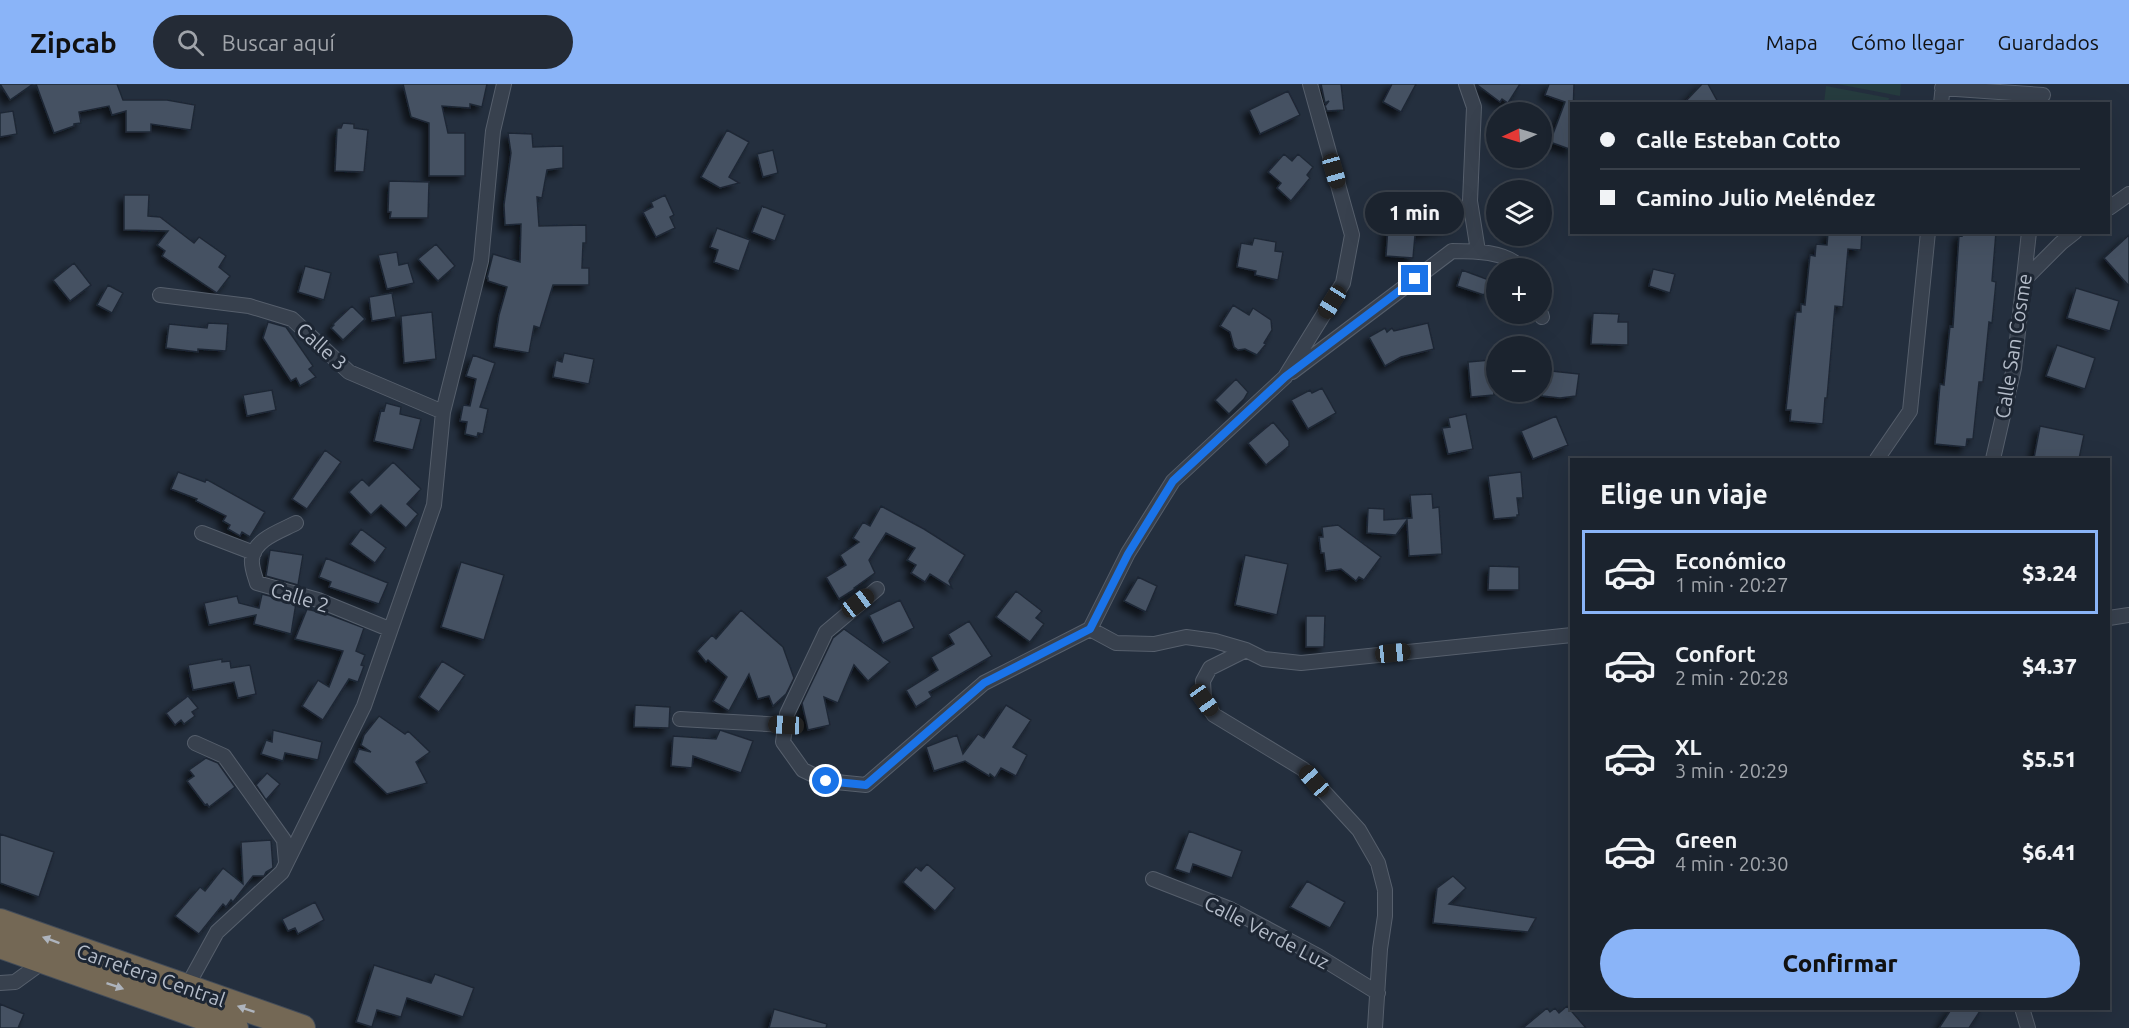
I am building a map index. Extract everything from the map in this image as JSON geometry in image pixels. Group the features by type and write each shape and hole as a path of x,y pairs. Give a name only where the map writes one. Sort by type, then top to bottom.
{"highway":[{"name":"Carretera Central","path":"0,922 182,998 235,1028"},
{"name":"Carretera Central","path":"0,945 44,961 302,1028"}],"street":[{"path":"182,998 217,932 282,872 364,706 434,505 443,412 481,261 493,131 504,84"},
{"path":"1285,377 1343,283 1352,236 1310,84"},
{"path":"1466,84 1474,107 1470,201 1478,251"},
{"path":"1941,102 1942,86 2043,94"},
{"path":"2110,206 2129,195"},
{"path":"1878,458 1910,411 1928,234"},
{"name":"Calle San Cosme","path":"1993,458 2014,368 2029,234"},
{"path":"2025,279 2072,234"},
{"path":"877,589 826,632 787,714 783,742 803,770 826,781 866,785 984,683 1090,629 1128,554 1173,481 1285,377 1452,251 1478,251 1504,258"},
{"name":"Calle 3","path":"160,295 249,306 292,319 349,372 443,412"},
{"path":"202,533 254,553 257,546 296,523"},
{"name":"Calle 2","path":"254,553 252,565 257,583 318,600 389,629"},
{"path":"2110,618 2129,615"},
{"path":"1090,629 1116,644 1154,644 1186,637 1215,641 1246,650 1264,659 1300,663 1570,635"},
{"path":"1246,650 1210,668 1203,681 1204,700 1214,715 1303,769 1359,830 1378,863 1385,890 1385,916 1375,1028"},
{"path":"680,718 786,725"},
{"path":"195,742 224,756 284,840 286,864"},
{"name":"Calle Verde Luz","path":"1153,879 1230,909 1318,956 1378,993"},
{"path":"0,983 15,982 44,961"},
{"path":"2023,1010 2028,1028"}],"green space":[{"path":"1837,84 1901,84 1900,96"},
{"path":"1826,86 1889,98 1888,102 1824,102"}],"building":[{"path":"0,84 33,84 10,100"},
{"path":"36,84 117,84 123,100 167,100 195,105 191,130 151,124 151,132 126,132 126,111 112,115 109,106 79,112 81,123 54,133"},
{"path":"403,84 487,84 482,107 470,104 470,108 442,106 448,133 465,133 465,176 429,176 429,123 411,117"},
{"path":"1321,84 1341,84 1344,110 1327,111 1325,106 1329,101 1325,103"},
{"path":"1392,84 1416,84 1401,112 1383,102"},
{"path":"1476,84 1520,84 1509,102 1502,99 1500,102"},
{"path":"1549,84 1574,84 1573,102 1570,102 1570,149 1552,143 1552,137 1565,102 1545,95"},
{"path":"1702,84 1708,84 1718,102 1685,102"},
{"path":"1288,91 1300,115 1260,134 1249,110"},
{"path":"13,111 17,134 0,137 0,113"},
{"path":"343,123 354,124 354,128 368,130 364,172 335,171 337,128 341,128"},
{"path":"727,130 749,142 729,177 739,183 720,188 701,177"},
{"path":"508,133 532,134 533,147 563,146 563,168 547,170 542,198 537,197 539,226 586,225 582,268 589,268 589,285 553,285 540,328 534,326 529,353 494,347 499,315 507,287 488,281 487,278 493,254 520,262 521,224 505,225 504,205 511,153"},
{"path":"773,150 778,173 763,177 757,154"},
{"path":"1284,154 1292,161 1298,154 1313,167 1307,175 1310,178 1291,201 1277,188 1281,183 1268,172"},
{"path":"389,181 429,182 428,218 390,218 391,212 388,212"},
{"path":"124,195 149,195 148,216 160,217 194,243 199,237 226,256 219,267 230,276 217,293 162,256 165,251 157,245 168,231 124,230"},
{"path":"665,195 674,215 670,217 675,228 656,237 643,212 653,207 651,202"},
{"path":"1450,196 1456,224 1415,235 1413,258 1386,256 1388,227 1405,228 1404,199 1417,199 1417,204"},
{"path":"762,206 785,215 775,241 752,232"},
{"path":"717,228 750,240 739,271 714,262 718,250 710,247"},
{"path":"1828,234 1862,234 1861,250 1848,249 1843,307 1835,306 1823,424 1790,421 1791,410 1786,410 1796,312 1801,312 1801,304 1805,305 1810,255 1815,256 1816,244 1827,245"},
{"path":"1962,234 1996,234 1992,281 1996,282 1992,323 1989,322 1983,382 1979,382 1973,439 1967,439 1966,447 1935,444 1940,384 1944,385 1950,326 1953,327 1959,235 1962,236"},
{"path":"2129,235 2129,286 2104,258"},
{"path":"1254,238 1276,242 1275,251 1283,252 1278,280 1255,275 1256,271 1237,267 1241,243 1252,245"},
{"path":"436,244 455,266 438,281 418,259"},
{"path":"397,252 399,265 408,263 414,283 387,289 378,255"},
{"path":"74,263 91,285 70,301 53,280"},
{"path":"305,266 331,273 324,300 298,292"},
{"path":"1653,269 1675,274 1670,293 1649,286"},
{"path":"1462,270 1486,279 1484,295 1457,286"},
{"path":"108,285 123,293 112,313 97,305"},
{"path":"2076,288 2119,301 2110,331 2067,318"},
{"path":"392,293 396,317 372,321 369,297"},
{"path":"1233,305 1249,315 1253,308 1271,320 1272,330 1264,343 1266,344 1257,355 1234,347 1230,332 1220,326"},
{"path":"352,306 365,319 343,340 331,328"},
{"path":"432,312 436,359 404,363 401,316"},
{"path":"1593,313 1619,314 1618,322 1628,322 1628,345 1591,344"},
{"path":"268,322 286,327 313,366 309,369 316,377 300,386 296,378 291,381 263,338"},
{"path":"208,323 228,324 226,351 198,349 198,352 166,348 169,324 207,328"},
{"path":"1428,323 1434,349 1401,357 1385,366 1369,337 1385,328 1387,332 1392,328 1394,331"},
{"path":"2057,345 2095,358 2085,389 2046,376"},
{"path":"564,353 594,359 589,384 553,377 556,360 562,362"},
{"path":"473,355 495,363 480,407 488,409 483,434 478,433 477,437 465,434 467,422 460,421 463,405 470,406 476,379 466,376"},
{"path":"1486,360 1486,396 1471,397 1468,362"},
{"path":"1552,371 1579,374 1576,396 1552,397"},
{"path":"1236,379 1248,392 1229,414 1215,400"},
{"path":"1322,388 1336,413 1308,429 1291,400 1310,390 1312,393"},
{"path":"272,390 276,410 247,416 243,395"},
{"path":"386,403 401,407 400,414 421,419 413,450 374,441 381,410 384,411"},
{"path":"1466,414 1473,449 1448,454 1442,428 1450,427 1448,418"},
{"path":"1556,416 1568,445 1533,459 1521,431"},
{"path":"1273,422 1289,441 1289,446 1266,465 1248,443"},
{"path":"2040,426 2084,435 2079,458 2034,458"},
{"path":"325,450 341,462 307,509 292,499"},
{"path":"393,462 421,489 407,504 418,514 406,528 381,505 371,515 349,492 362,479 369,486"},
{"path":"178,472 205,482 206,479 265,512 250,537 242,532 240,536 228,529 230,525 223,521 226,516 196,501 197,499 171,489"},
{"path":"1521,472 1523,498 1517,498 1519,515 1494,519 1488,476"},
{"path":"1432,494 1433,508 1439,507 1442,554 1409,556 1407,520 1396,535 1367,533 1368,508 1384,509 1384,520 1412,518 1410,495"},
{"path":"881,506 965,555 949,581 952,588 930,574 925,582 911,573 916,565 907,560 915,548 886,533 869,560 875,573 839,599 826,577 846,565 840,555 859,542 853,538 863,522 870,526"},
{"path":"1338,525 1381,557 1364,580 1359,577 1356,581 1341,569 1326,571 1319,537 1323,537 1322,527"},
{"path":"361,529 386,548 375,563 350,544"},
{"path":"270,550 303,555 298,585 266,576"},
{"path":"1245,555 1288,564 1277,615 1235,605"},
{"path":"326,558 388,583 379,604 329,587 331,582 319,577"},
{"path":"461,562 504,575 484,640 441,627"},
{"path":"1489,566 1519,567 1519,590 1488,590"},
{"path":"1138,577 1157,586 1146,612 1124,601"},
{"path":"1016,591 1042,611 1036,618 1044,624 1030,642 996,617"},
{"path":"262,594 296,603 291,634 254,624 256,615 209,625 204,603 237,596 239,603 259,608"},
{"path":"900,600 914,628 883,643 869,615"},
{"path":"307,609 364,628 356,651 365,655 358,682 349,679 323,720 302,706 318,680 329,687 343,651 295,639"},
{"path":"741,610 783,647 794,678 786,694 773,706 769,696 758,699 749,674 729,711 713,701 727,677 708,660 706,662 697,651 712,635 716,639"},
{"path":"1306,616 1325,616 1324,647 1306,647"},
{"path":"969,621 992,656 929,692 932,697 916,707 906,690 938,670 931,657 954,644 948,634"},
{"path":"844,629 890,662 868,681 854,665 838,703 824,697 830,725 808,730 802,703 833,638"},
{"path":"222,659 222,662 230,661 231,668 250,665 256,694 238,698 234,682 193,690 188,665"},
{"path":"442,661 465,675 439,712 419,697"},
{"path":"188,696 198,708 192,712 195,716 184,724 181,720 175,725 166,713"},
{"path":"635,705 670,707 669,728 634,727"},
{"path":"1006,705 1031,720 1013,747 1027,755 1016,776 1001,768 995,778 965,761 934,771 926,747 957,735 963,754 978,734 984,738"},
{"path":"379,716 405,734 408,731 430,752 416,762 427,783 387,794 354,762 359,749 371,752 361,745 364,735"},
{"path":"273,730 322,742 318,760 285,753 283,761 261,754 266,740 272,742"},
{"path":"720,730 753,741 741,773 693,756 692,768 671,766 673,736 716,739"},
{"path":"206,758 218,763 235,787 209,807 187,781 194,776 189,770"},
{"path":"267,773 280,784 266,800 256,785"},
{"path":"1189,831 1242,851 1232,878 1193,864 1190,874 1175,869"},
{"path":"0,834 54,852 39,897 0,883"},
{"path":"271,840 273,868 264,876 253,876 233,902 231,900 226,907 223,904 199,934 175,916 200,887 205,891 223,868 243,884 241,842"},
{"path":"927,864 955,888 935,911 903,882 916,867 921,871"},
{"path":"1453,876 1466,888 1449,904 1536,918 1528,932 1433,923 1437,888"},
{"path":"1307,881 1345,902 1330,928 1290,907"},
{"path":"315,902 324,920 298,934 295,928 288,931 282,919"},
{"path":"374,965 431,983 435,974 474,988 463,1017 407,998 401,1017 377,1010 372,1027 356,1022"},
{"path":"0,1004 24,1014 18,1028 0,1028"},
{"path":"1567,1006 1586,1028 1523,1028 1547,1008 1550,1012 1555,1008 1559,1013"},
{"path":"774,1009 827,1024 826,1028 769,1028"},
{"path":"1951,1010 1981,1010 1969,1028 1939,1028"}],"route":[{"path":"826,781 866,785 984,683 1090,629 1128,554 1173,481 1285,377 1415,279"}]}
